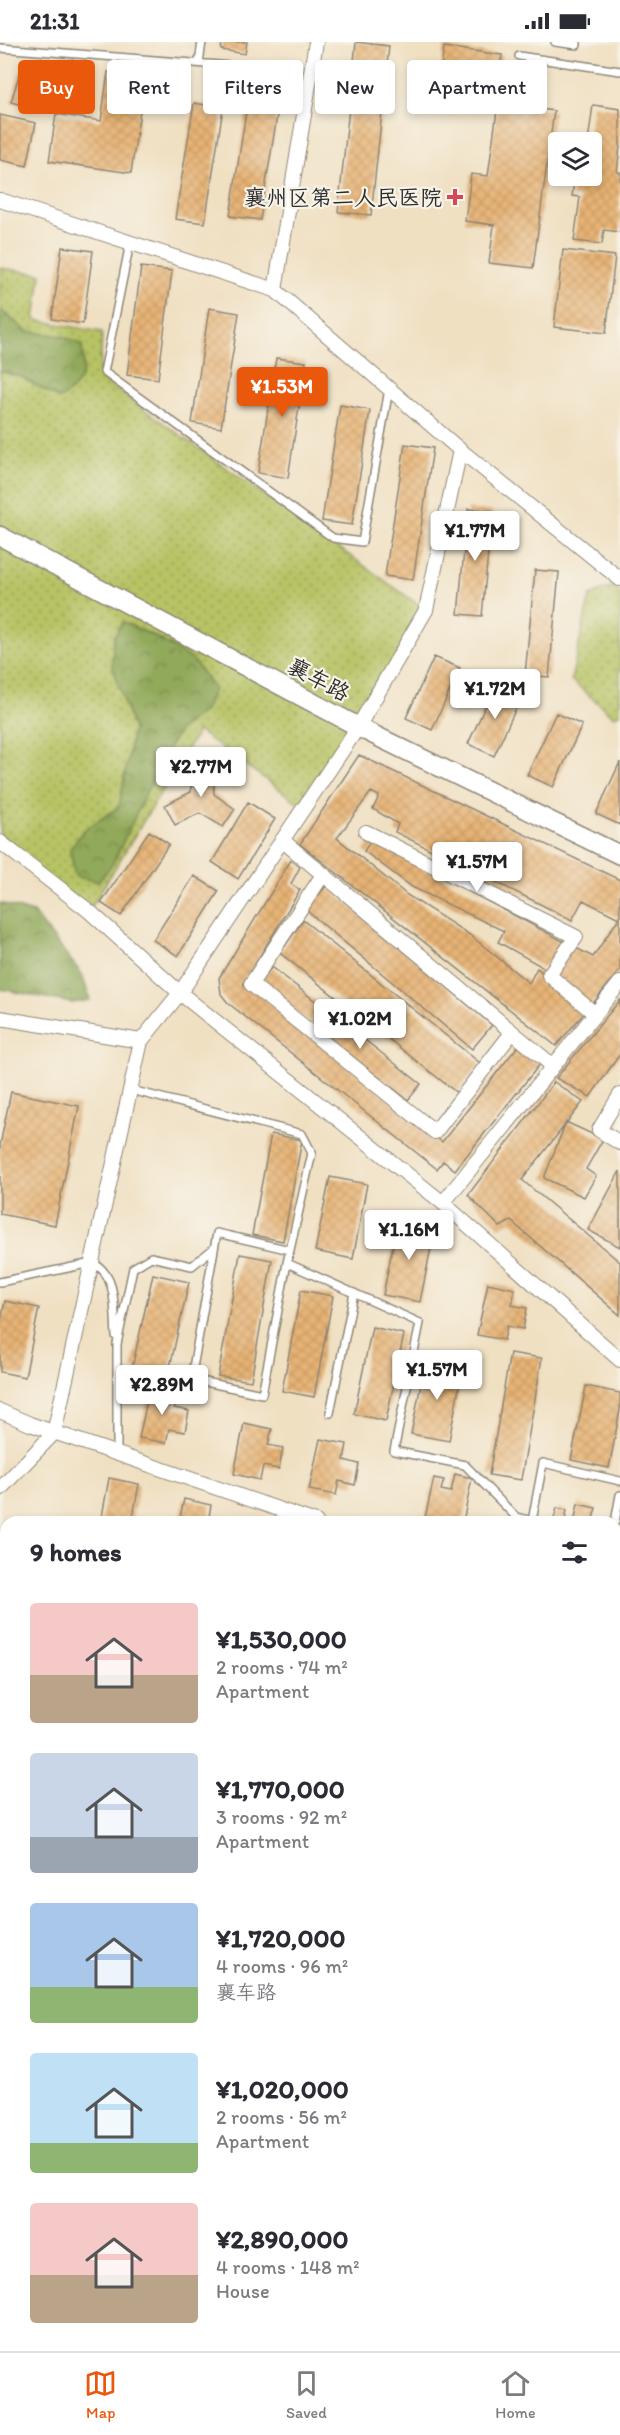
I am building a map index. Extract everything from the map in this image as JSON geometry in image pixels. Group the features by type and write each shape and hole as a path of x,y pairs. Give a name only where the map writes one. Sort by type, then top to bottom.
{"street":[{"path":"275,291 316,42"},
{"path":"0,200 275,291 460,450 620,579"},
{"path":"0,1489 54,1432 141,1041 180,993 358,727 426,610 460,450"},
{"name":"襄车路","path":"0,537 358,727 620,855"},
{"path":"366,832 576,937 549,975 595,1014"},
{"path":"282,840 322,876 553,1066"},
{"path":"0,842 89,911 180,993 443,1203 620,1360"},
{"path":"322,876 251,984 435,1132 512,1034"},
{"path":"443,1203 620,983"},
{"path":"0,1018 141,1041"},
{"path":"620,1095 599,1130 620,1143"},
{"path":"0,1411 54,1432 298,1516"}],"lane":[{"path":"200,63 202,42"},
{"path":"555,42 577,45 577,42"},
{"path":"0,48 203,63"},
{"path":"519,56 620,71"},
{"path":"130,243 104,372 333,538 362,542 389,389"},
{"path":"131,1090 302,1134 312,1153 290,1250 287,1263 262,1394 191,1379 217,1233 290,1250"},
{"path":"117,1344 133,1268 151,1257 192,1266 214,1248"},
{"path":"0,1282 92,1263 99,1266 111,1281 117,1344 117,1454"},
{"path":"287,1263 420,1323 394,1451 465,1465 515,1516"},
{"path":"330,1413 354,1293"},
{"path":"533,1516 543,1463 620,1481"},
{"path":"616,1516 620,1495"}],"green space":[{"path":"0,268 41,274 35,320 102,332 100,378 426,610 304,807 198,731 89,911 0,842"},
{"path":"0,310 27,331 65,337 82,345 82,376 79,382 60,399 21,377 0,371"},
{"path":"613,586 620,594 620,714 613,716 571,680 590,596"},
{"path":"123,622 156,637 193,660 214,688 205,710 180,729 164,755 112,865 98,882 75,876 70,849 84,830 119,807 133,729 112,664 114,637"},
{"path":"0,903 33,913 82,974 90,1000 72,1003 0,989"}],"building":[{"path":"222,42 247,42 245,54 221,50"},
{"path":"356,42 389,46 388,60 354,60"},
{"path":"444,47 502,55 501,60 442,60"},
{"path":"18,79 18,104 11,102"},
{"path":"107,79 107,114 140,114 131,173 49,161 56,114 101,121"},
{"path":"194,103 203,105 203,114 222,114 205,223 175,219"},
{"path":"593,105 620,109 617,172 620,172 620,232 604,230 602,244 574,241 580,197 572,196 573,186 602,186 602,132 589,132"},
{"path":"547,110 554,111 551,132 548,132 548,156 533,268 489,263 494,225 465,221 471,174 488,176 496,114 547,114"},
{"path":"246,114 277,114 260,220 230,216"},
{"path":"348,114 382,114 371,215 338,212"},
{"path":"0,115 36,123 27,166 0,160"},
{"path":"62,247 93,251 83,324 52,319"},
{"path":"563,250 615,256 606,333 554,327"},
{"path":"141,267 172,271 158,379 127,375"},
{"path":"209,308 239,313 221,428 192,423"},
{"path":"276,358 306,362 288,478 258,473"},
{"path":"340,405 370,410 352,525 322,521"},
{"path":"405,444 433,448 413,580 385,576"},
{"path":"468,509 492,511 482,616 458,614"},
{"path":"535,570 559,572 549,677 525,675"},
{"path":"434,657 460,668 432,730 406,718"},
{"path":"496,683 522,695 494,756 468,744"},
{"path":"556,713 582,725 553,787 527,775"},
{"path":"359,755 620,880 620,970 590,1007 550,971 498,942 504,931 412,887 364,851 371,840 593,957 619,918 583,900 572,920 395,832 398,824 373,809 379,796 371,792 337,838 407,895 470,935 529,983 537,968 586,1011 556,1046 300,844"},
{"path":"191,761 213,761 214,794 235,809 223,827 200,813 175,825 165,805 191,792"},
{"path":"620,762 620,825 596,814"},
{"path":"248,802 275,819 238,879 212,862"},
{"path":"149,831 169,844 121,916 101,903"},
{"path":"291,860 300,867 291,884 300,890 244,982 442,1142 518,1046 540,1064 455,1170 443,1161 437,1169 228,1003 221,994 219,978"},
{"path":"194,876 219,891 178,956 153,940"},
{"path":"326,886 492,1025 472,1049 306,910"},
{"path":"303,920 480,1063 457,1093 280,953"},
{"path":"272,967 421,1084 408,1100 259,983"},
{"path":"620,1000 620,1054 590,1097 556,1078"},
{"path":"554,1082 583,1102 522,1180 620,1262 620,1315 511,1221 500,1227 468,1195"},
{"path":"11,1092 79,1106 55,1225 0,1214 0,1145"},
{"path":"566,1122 603,1139 586,1169 596,1176 584,1197 544,1178"},
{"path":"271,1134 302,1140 283,1241 252,1235"},
{"path":"620,1171 620,1247 588,1230"},
{"path":"330,1177 367,1184 353,1259 315,1251"},
{"path":"398,1220 435,1228 420,1302 383,1295"},
{"path":"240,1254 272,1260 251,1381 218,1376"},
{"path":"153,1274 189,1282 168,1376 132,1368"},
{"path":"488,1283 515,1289 512,1305 527,1308 523,1329 507,1326 504,1340 477,1335"},
{"path":"301,1290 333,1296 314,1397 282,1391"},
{"path":"5,1301 39,1308 25,1377 0,1372 0,1326"},
{"path":"372,1327 404,1334 386,1421 354,1414"},
{"path":"510,1353 542,1358 521,1480 489,1475"},
{"path":"426,1360 463,1367 449,1441 411,1434"},
{"path":"586,1386 620,1393 620,1410 609,1468 571,1460"},
{"path":"150,1387 177,1392 174,1408 189,1411 185,1432 169,1429 166,1443 139,1438"},
{"path":"244,1423 272,1429 268,1445 283,1448 279,1469 263,1466 260,1480 234,1474"},
{"path":"320,1439 347,1444 344,1460 359,1464 355,1485 339,1481 336,1495 309,1490"},
{"path":"455,1474 472,1478 464,1516 425,1516 434,1478 444,1480 441,1490 451,1492"},
{"path":"109,1478 139,1484 133,1516 102,1516"},
{"path":"184,1499 211,1505 209,1516 180,1516"},
{"path":"578,1504 596,1508 594,1516 575,1516"},
{"path":"557,1508 567,1510 566,1516 555,1516"}],"place":[{"name":"襄州区第二人民医院","path":"455,197"}]}
